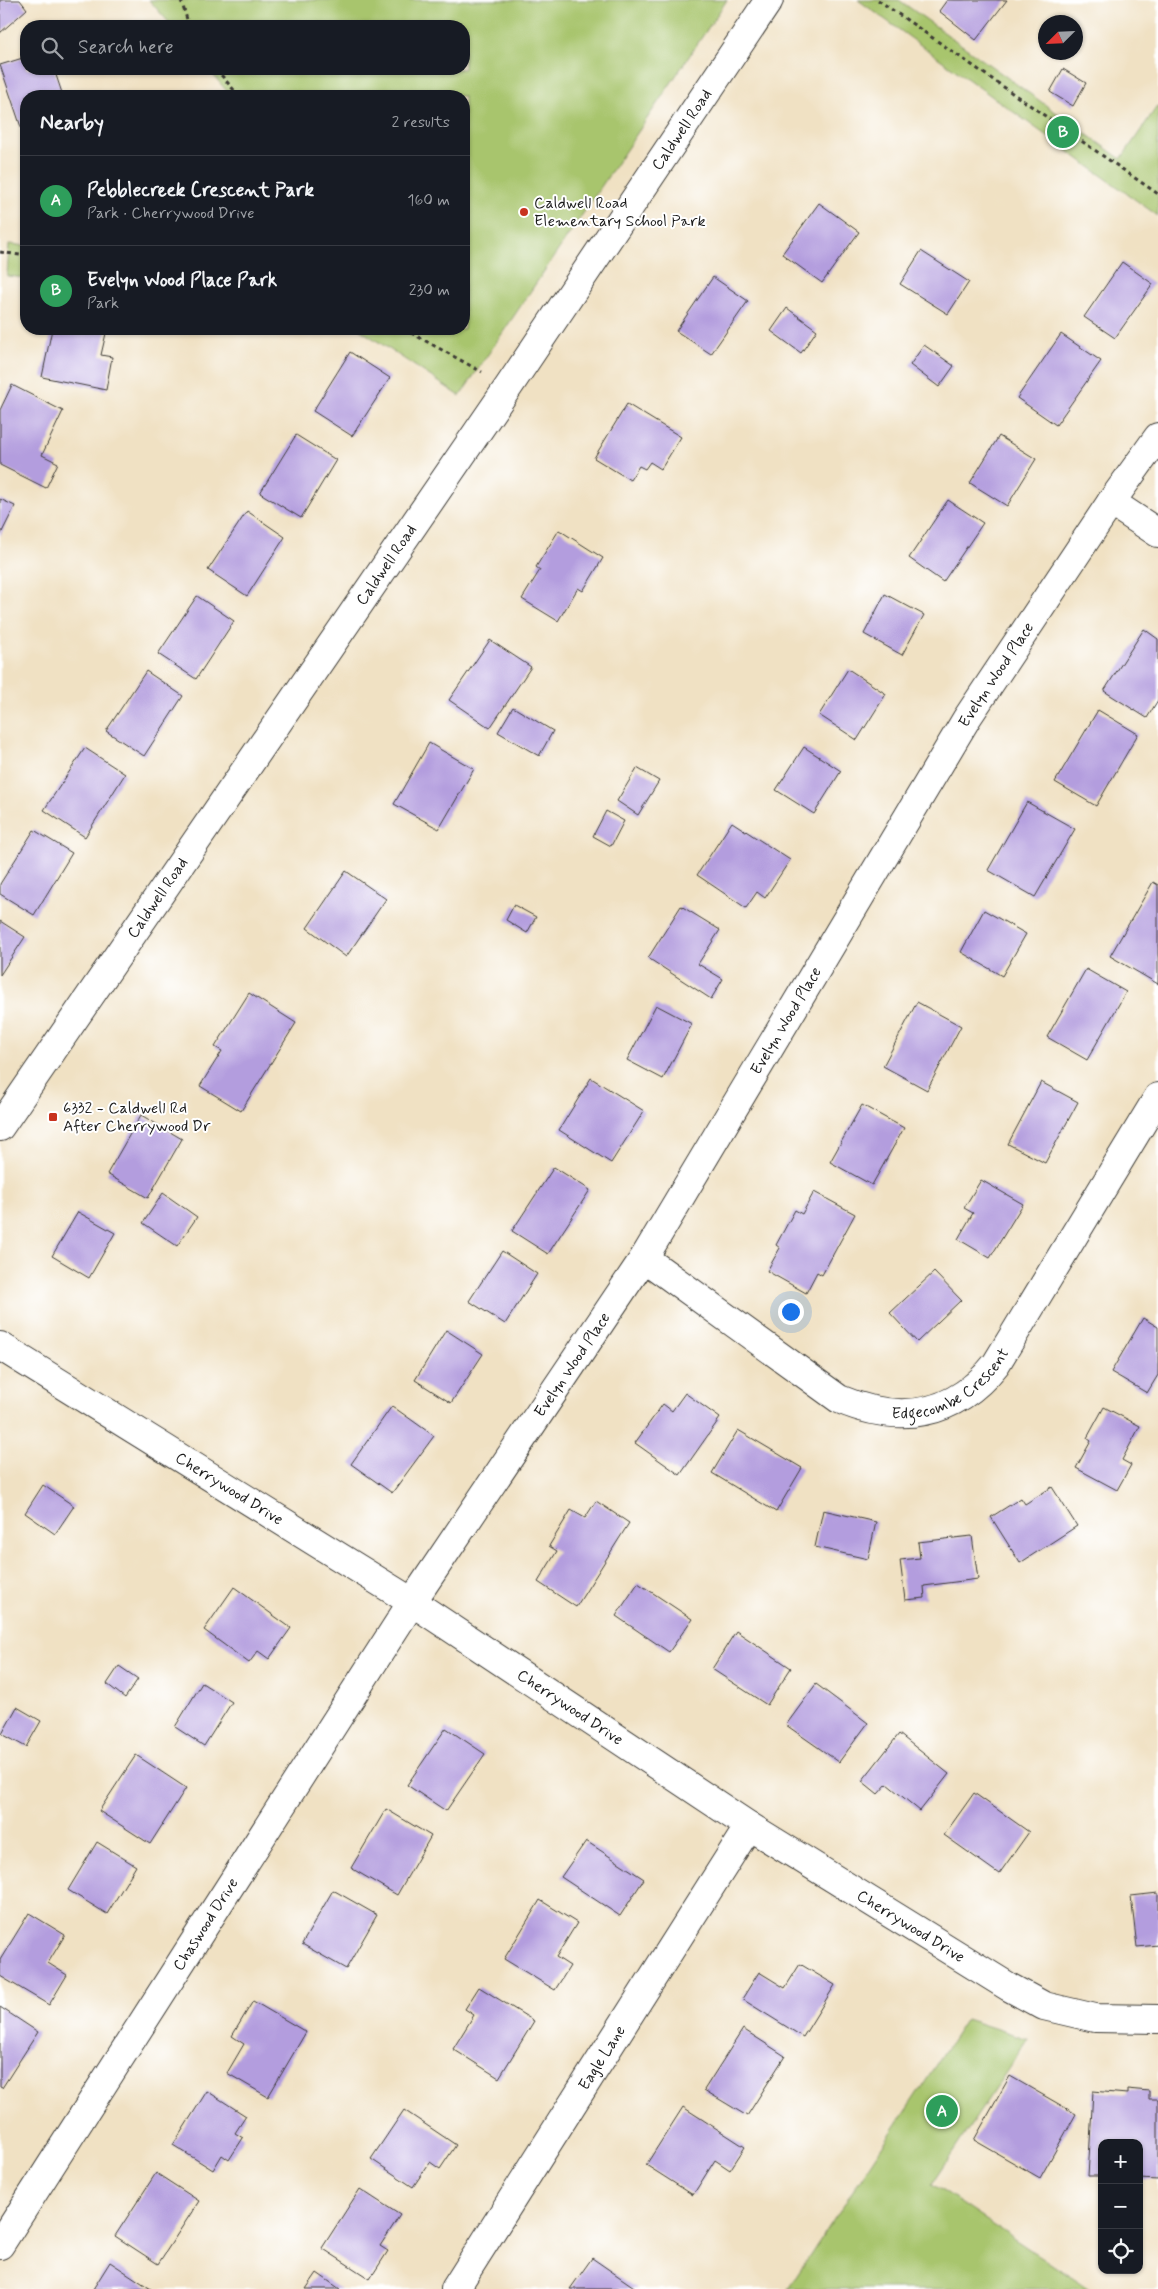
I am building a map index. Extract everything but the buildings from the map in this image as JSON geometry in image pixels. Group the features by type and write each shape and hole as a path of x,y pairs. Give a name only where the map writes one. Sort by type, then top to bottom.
{"street":[{"name":"Caldwell Road","path":"0,1127 510,386 769,0"},
{"name":"Evelyn Wood Place","path":"412,1602 644,1258 967,718 1111,502 1158,438"},
{"path":"1111,502 1158,533"},
{"name":"Edgecombe Crescent","path":"644,1258 839,1399 856,1406 883,1413 924,1412 948,1404 965,1395 984,1379 996,1364 1158,1097"},
{"name":"Cherrywood Drive","path":"0,1346 412,1602 749,1826 1010,1987 1044,2006 1095,2018 1158,2019"},
{"name":"Chaswood Drive","path":"0,2245 412,1602"},
{"name":"Eagle Lane","path":"455,2289 749,1826"}],"path":[{"path":"181,0 187,20"},
{"path":"878,0 1158,194"},
{"path":"221,75 234,90"},
{"path":"0,252 20,255"},
{"path":"415,335 510,386"}],"green space":[{"name":"Caldwell Road Elementary School Park","path":"149,0 727,0 460,396 368,335 470,335 470,90 226,90 213,75 470,75 470,20 167,20"},
{"path":"858,0 899,0 1121,159 1158,105 1158,216"},
{"path":"9,244 20,245 20,277 7,276"},
{"path":"966,2019 1028,2039 932,2184 1089,2289 788,2289"}],"place":[{"name":"Evelyn Wood Place Park","path":"1063,132"},
{"name":"Caldwell Road Elementary School Park","path":"524,212"},
{"name":"6332 - Caldwell Rd After Cherrywood Dr","path":"53,1117"},
{"name":"Pebblecreek Crescent Park","path":"942,2111"}]}
